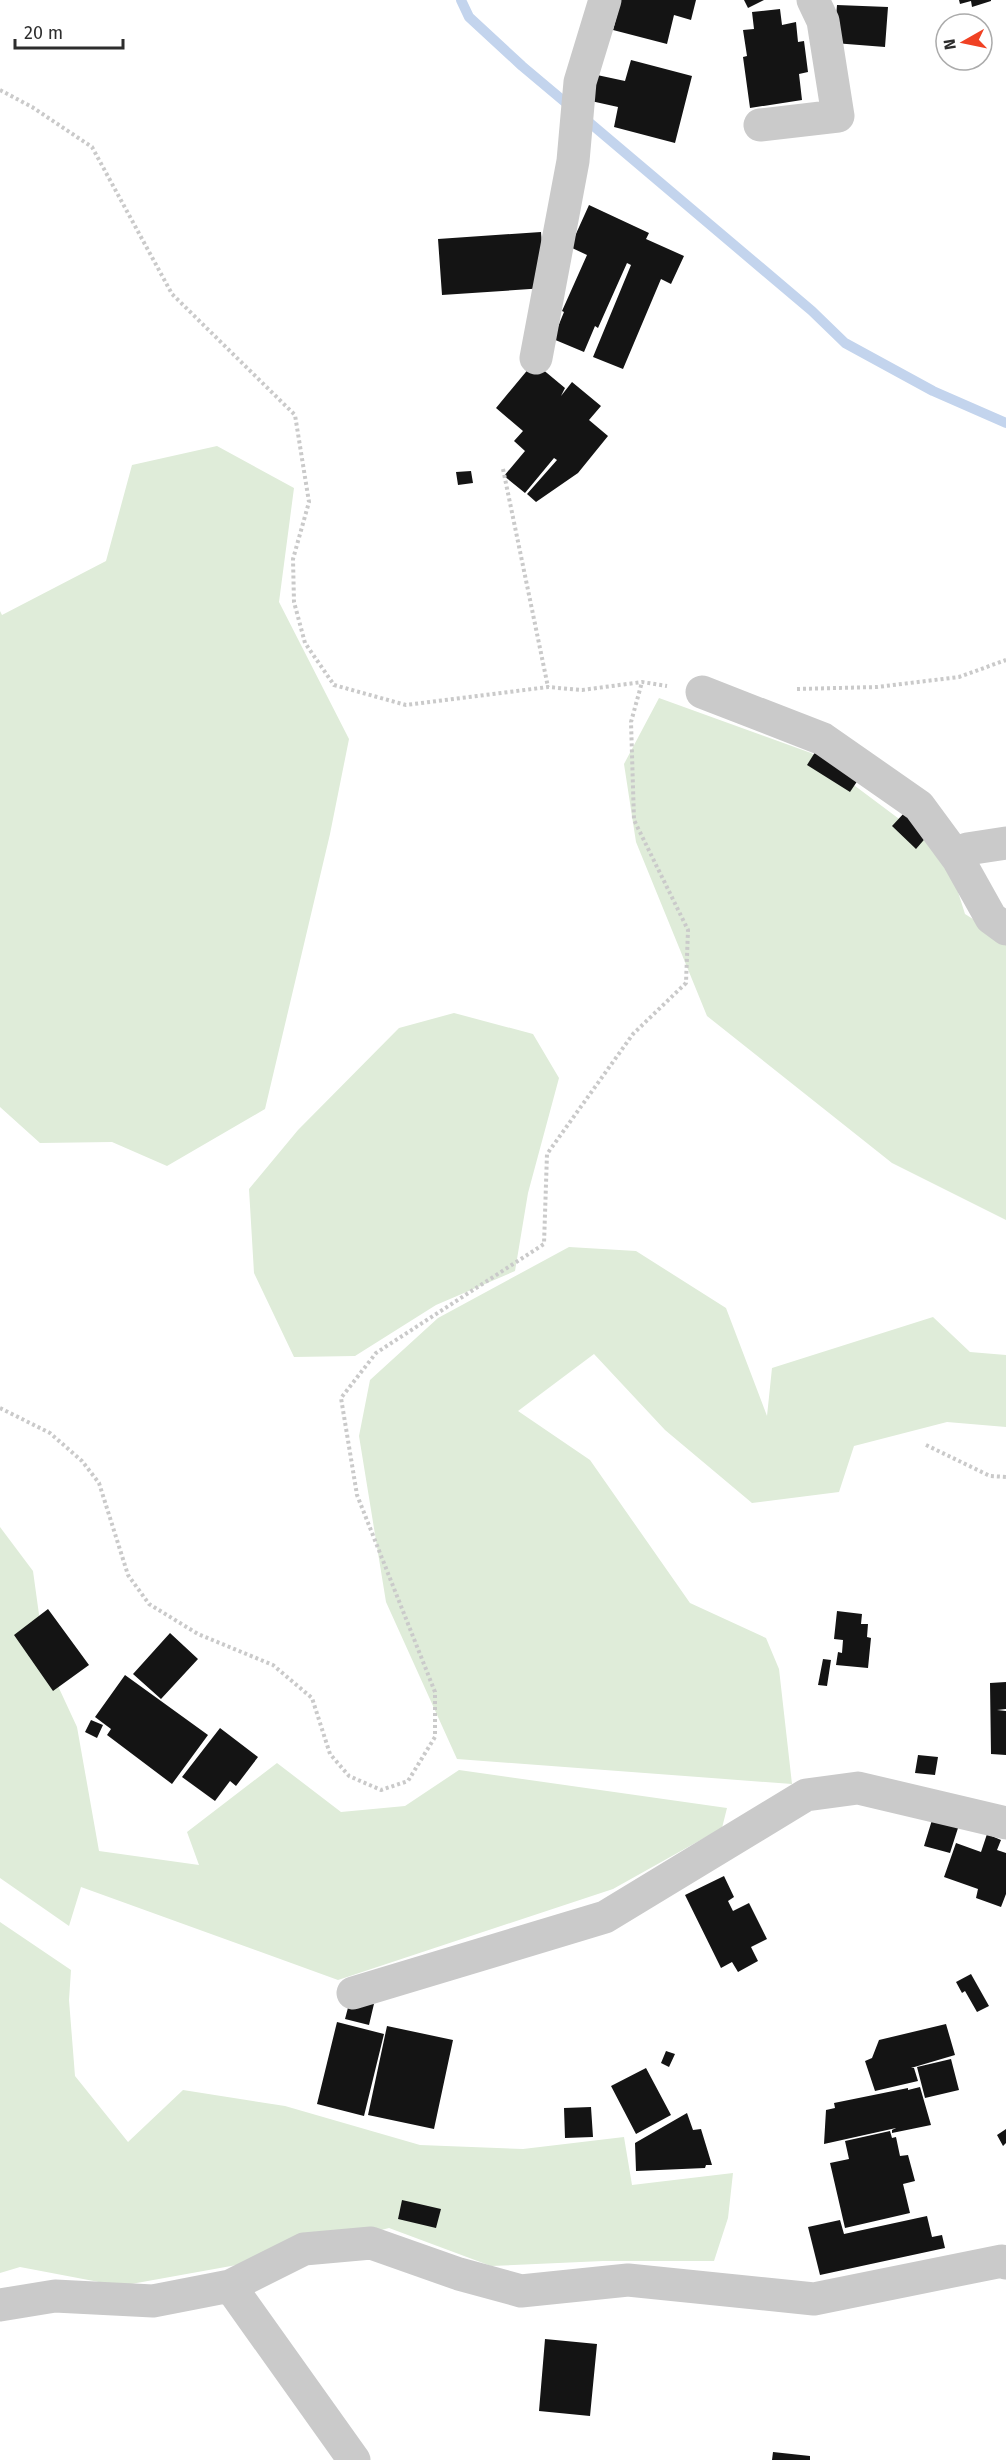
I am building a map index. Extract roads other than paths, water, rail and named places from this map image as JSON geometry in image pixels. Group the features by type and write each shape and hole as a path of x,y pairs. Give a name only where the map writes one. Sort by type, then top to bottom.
{"street":[{"path":"536,358 573,161 580,82 604,0"},
{"path":"759,125 838,116 823,21 813,0"},
{"path":"702,692 822,739 919,806 958,859 991,918 1006,929"},
{"path":"958,859 967,849 1006,843"},
{"path":"353,1993 605,1917 806,1795 858,1788 1006,1823"},
{"path":"0,2305 55,2296 153,2301 231,2286 304,2249 370,2243 459,2274 521,2291 628,2280 814,2300 1002,2261 1006,2263"},
{"path":"231,2286 354,2460"}],"waterway":[{"path":"461,0 469,17 572,108"},
{"path":"584,118 812,311 845,343 933,391 1006,423"}]}
